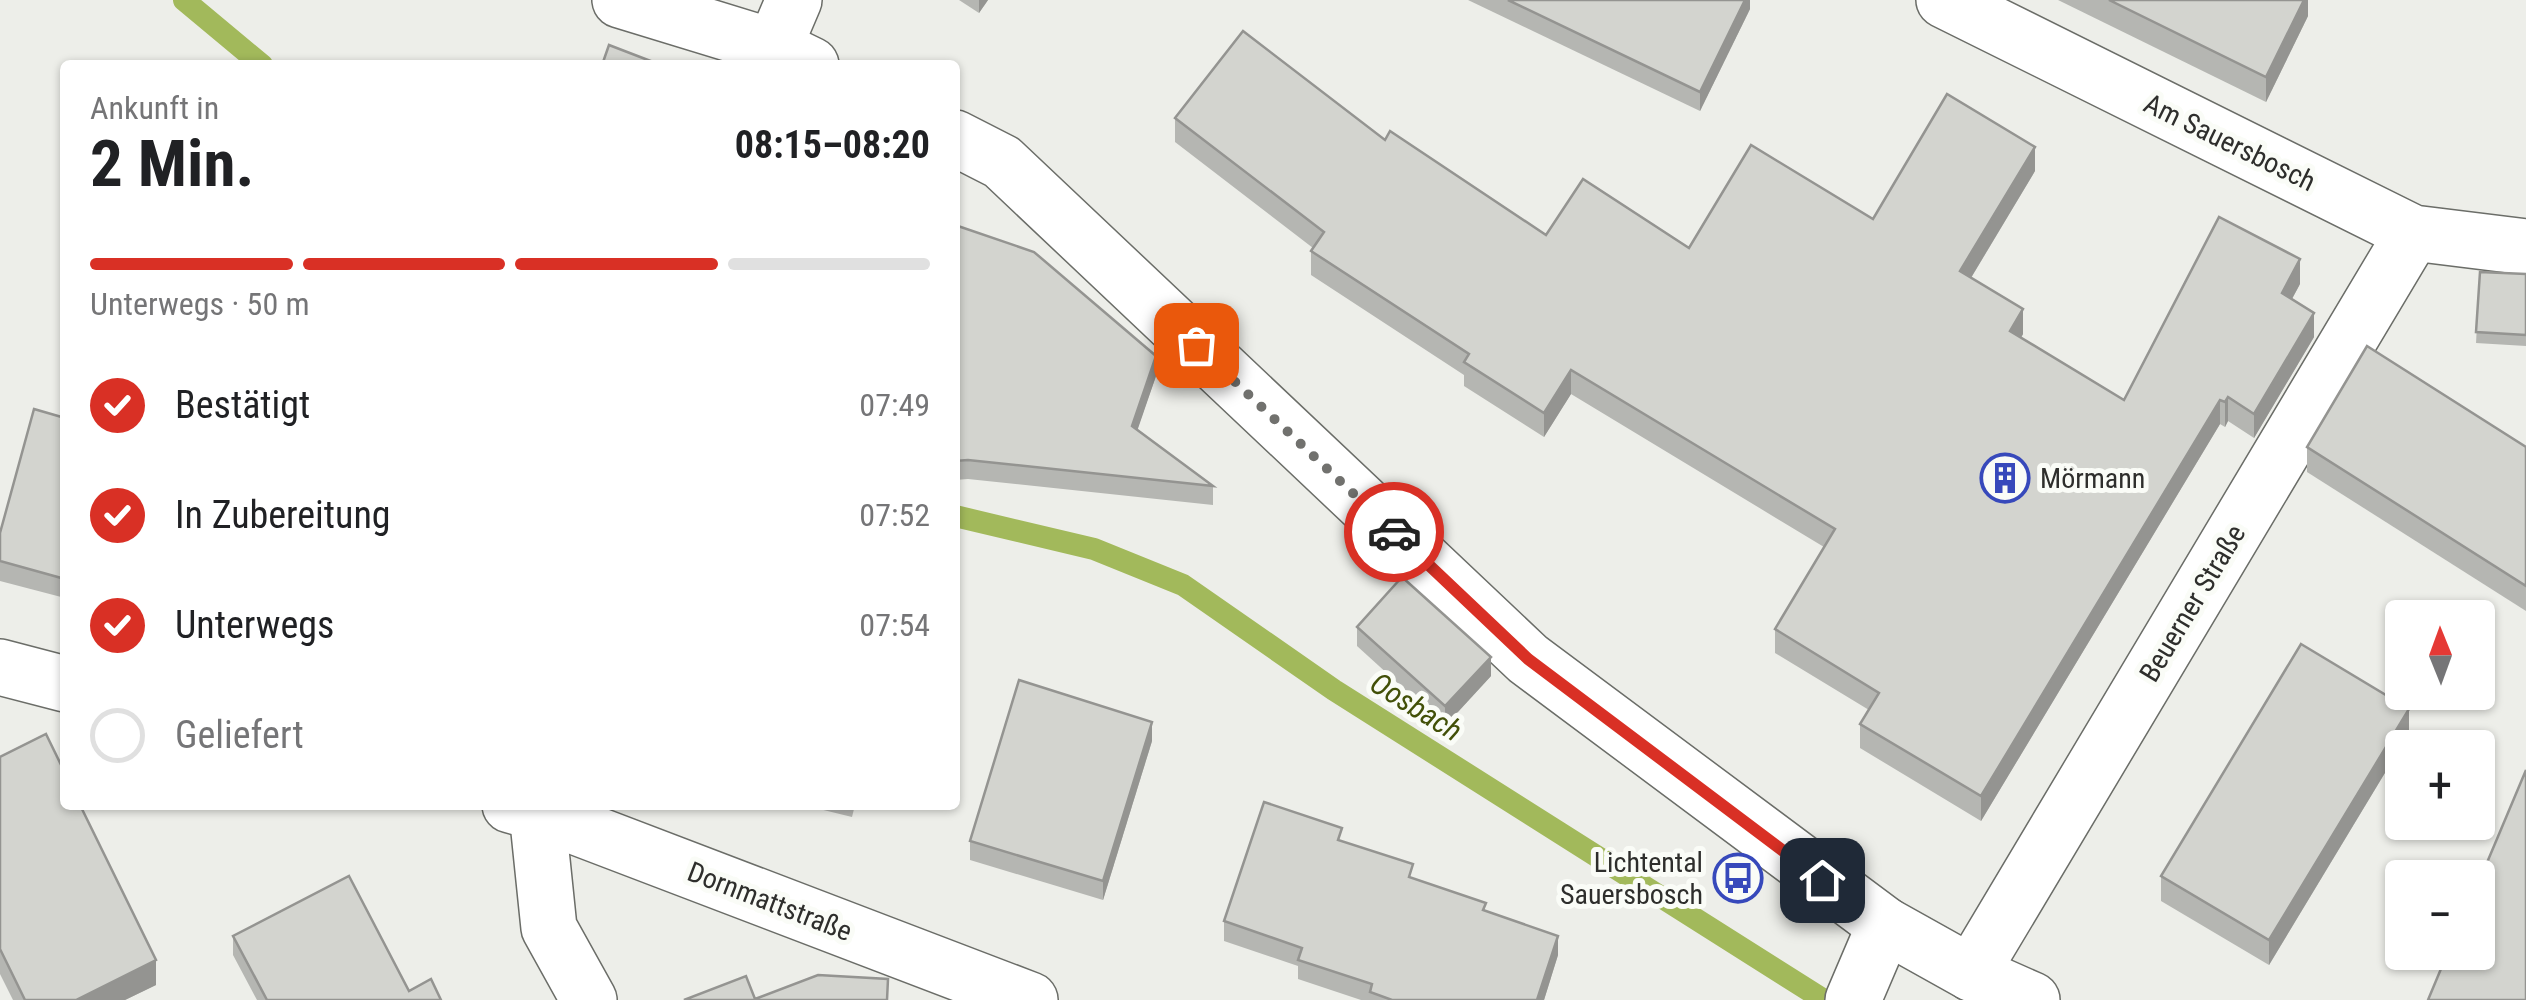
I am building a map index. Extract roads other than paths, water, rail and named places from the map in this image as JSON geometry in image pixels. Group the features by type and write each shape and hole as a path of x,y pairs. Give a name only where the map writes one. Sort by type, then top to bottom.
{"street":[{"path":"620,0 793,37"},
{"name":"Am Sauersbosch","path":"1944,0 2413,233 2526,247"},
{"path":"960,141 1002,162 1528,659 1885,925 1971,973 2032,1000"},
{"name":"Beuerner Straße","path":"1971,973 2413,233"},
{"path":"0,667 60,683"},
{"path":"524,810 550,928 588,1000"},
{"name":"Dornmattstraße","path":"527,810 1030,1000"},
{"path":"1856,993 1885,925"}],"waterway":[{"name":"Oosbach","path":"184,0 256,60"},
{"name":"Oosbach","path":"960,517 1094,549 1183,585 1334,690 1824,1000"}],"place":[{"name":"Mörmann","path":"2005,478"},
{"name":"Lichtental Sauersbosch","path":"1738,878"}]}
